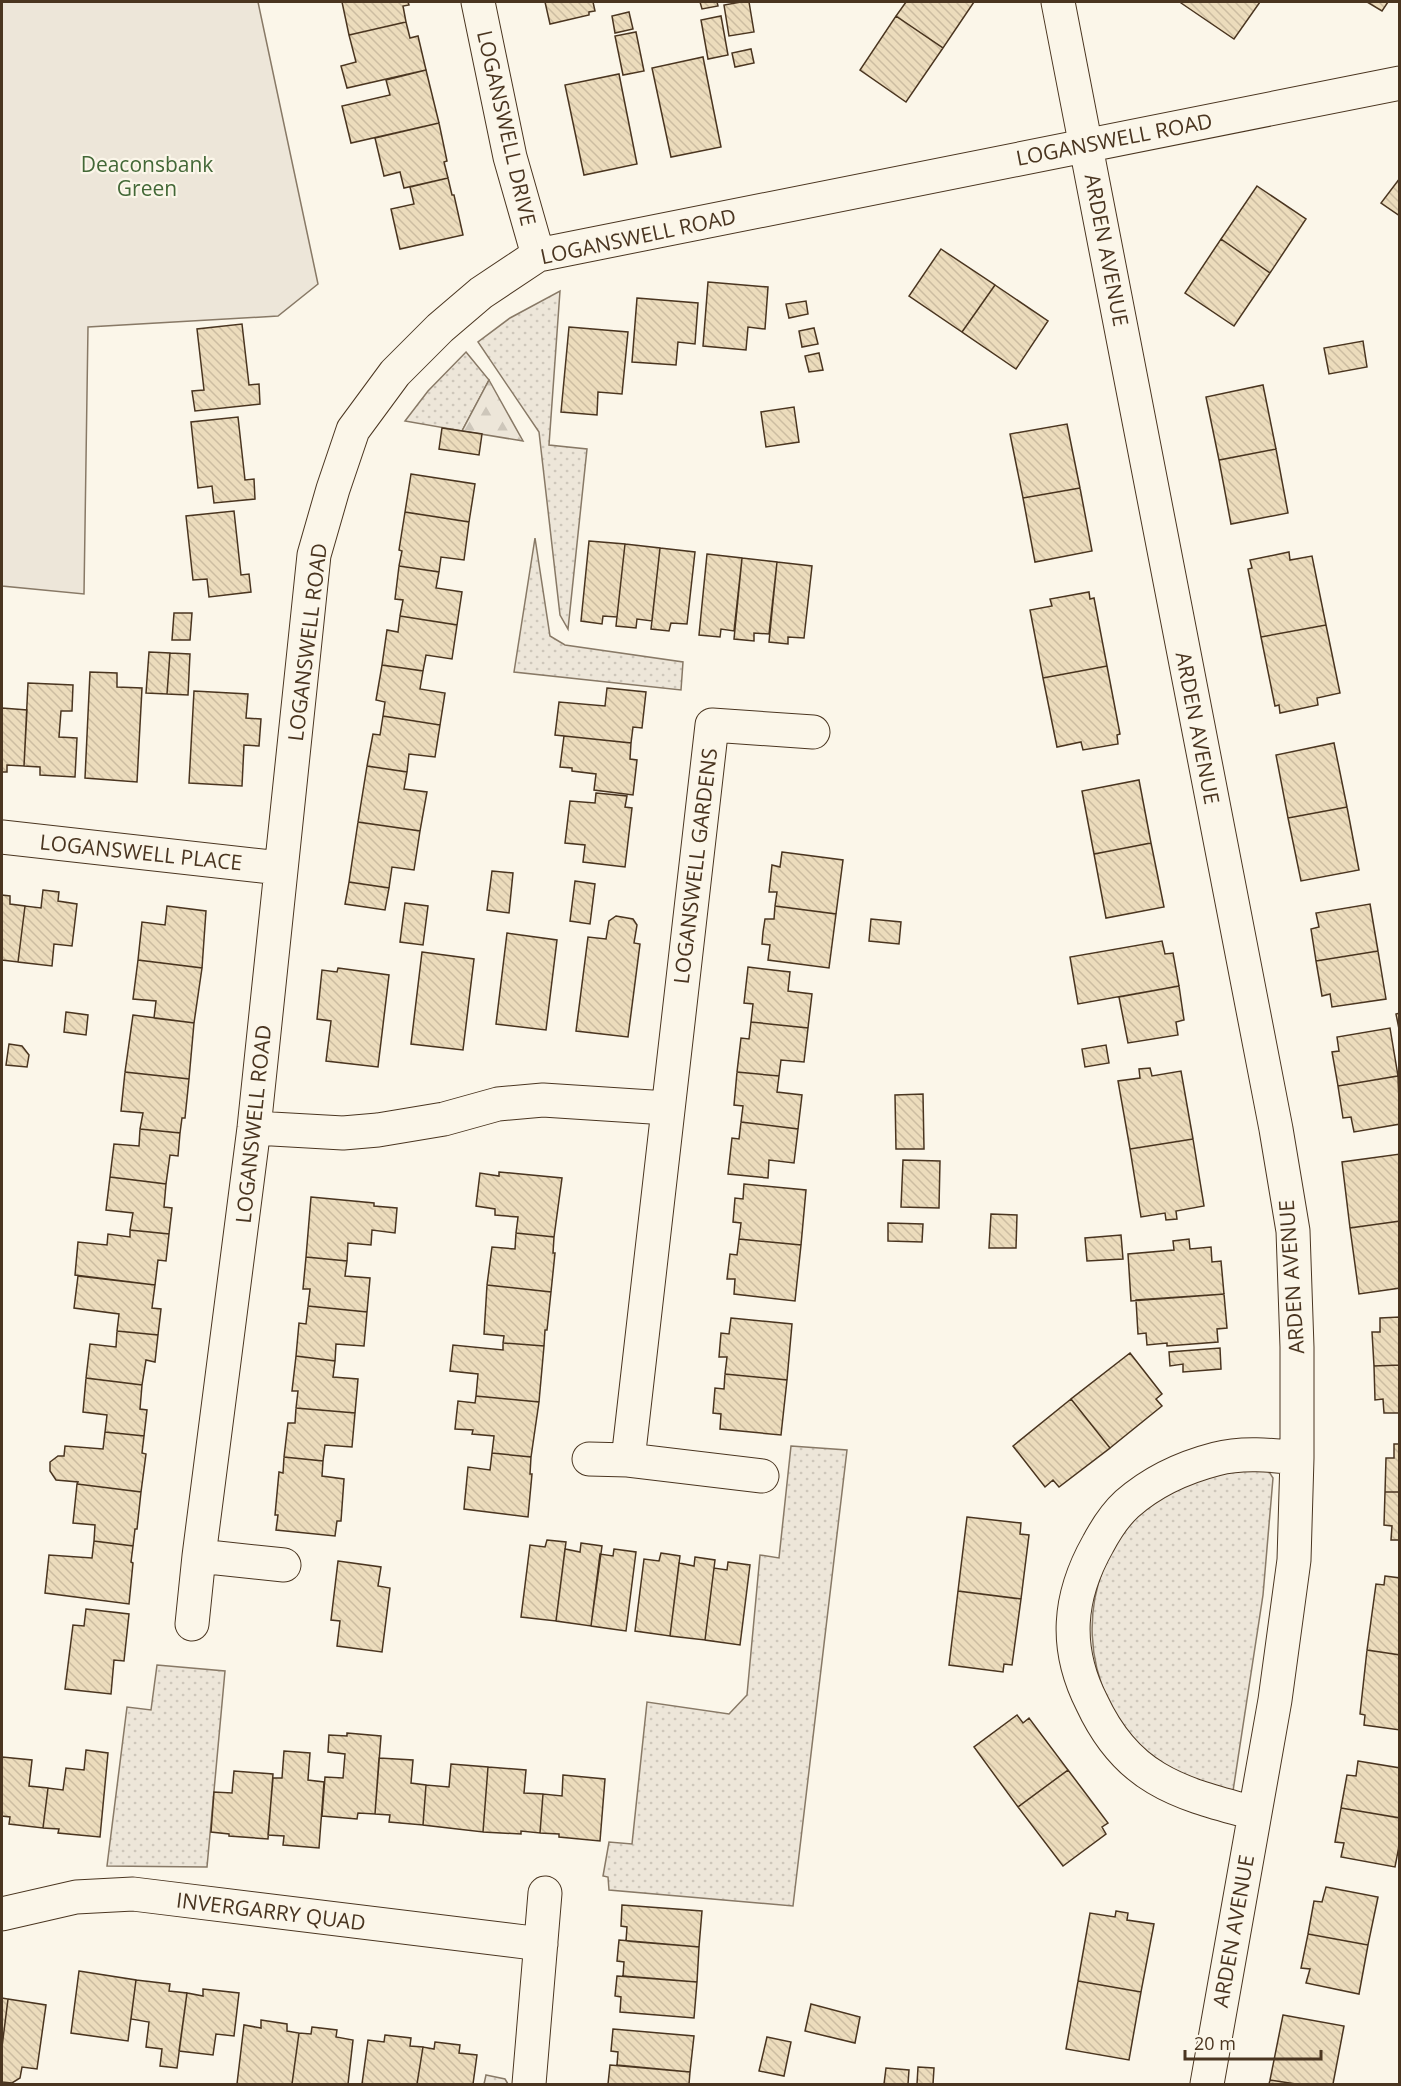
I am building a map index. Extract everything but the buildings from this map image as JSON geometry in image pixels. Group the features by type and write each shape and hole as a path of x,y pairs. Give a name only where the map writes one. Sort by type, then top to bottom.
{"street":[{"name":"LOGANSWELL DRIVE","path":"478,2 510,157 538,255"},
{"name":"ARDEN AVENUE","path":"1058,2 1276,1129 1291,1220 1297,1347 1294,1560 1275,1700 1207,2085"},
{"name":"LOGANSWELL ROAD","path":"192,1624 254,1128 314,555 353,430 395,373 440,328 481,293 538,255 1400,83"},
{"name":"LOGANSWELL GARDENS","path":"628,1460 712,725 813,732"},
{"name":"LOGANSWELL PLACE","path":"2,837 280,867"},
{"path":"254,1128 343,1133 378,1130 444,1119 498,1104 543,1100 667,1108"},
{"path":"1254,1813 1184,1792 1154,1778 1122,1749 1103,1726 1076,1663 1072,1629 1075,1601 1087,1563 1106,1529 1127,1504 1156,1483 1217,1458 1259,1454 1297,1458"},
{"path":"589,1459 628,1460 762,1476"},
{"path":"199,1556 284,1565"},
{"path":"529,2085 545,1893"},
{"name":"INVERGARRY QUAD","path":"2,1914 76,1897 133,1894 542,1944"}],"green space":[{"name":"Deaconsbank Green","path":"2,2 258,2 318,284 278,316 88,327 84,594 2,586"},
{"path":"560,291 549,445 587,449 568,629 560,615 539,432 478,342 510,318"},
{"path":"466,352 489,380 462,431 405,421 428,391"},
{"path":"489,380 523,441 462,431"},
{"path":"535,538 550,636 565,645 683,662 681,690 514,672"},
{"path":"791,1446 847,1450 793,1906 609,1890 608,1877 603,1876 609,1842 632,1844 647,1702 729,1714 747,1695 760,1555 779,1558"},
{"path":"1266,1467 1273,1478 1263,1595 1233,1791 1169,1768 1150,1755 1126,1730 1108,1700 1097,1669 1092,1635 1094,1602 1103,1570 1119,1539 1145,1508 1175,1487 1200,1477 1232,1470"},
{"path":"157,1665 225,1671 207,1867 107,1866 127,1707 151,1710"},
{"path":"486,2075 505,2079 508,2084 484,2084"}]}
